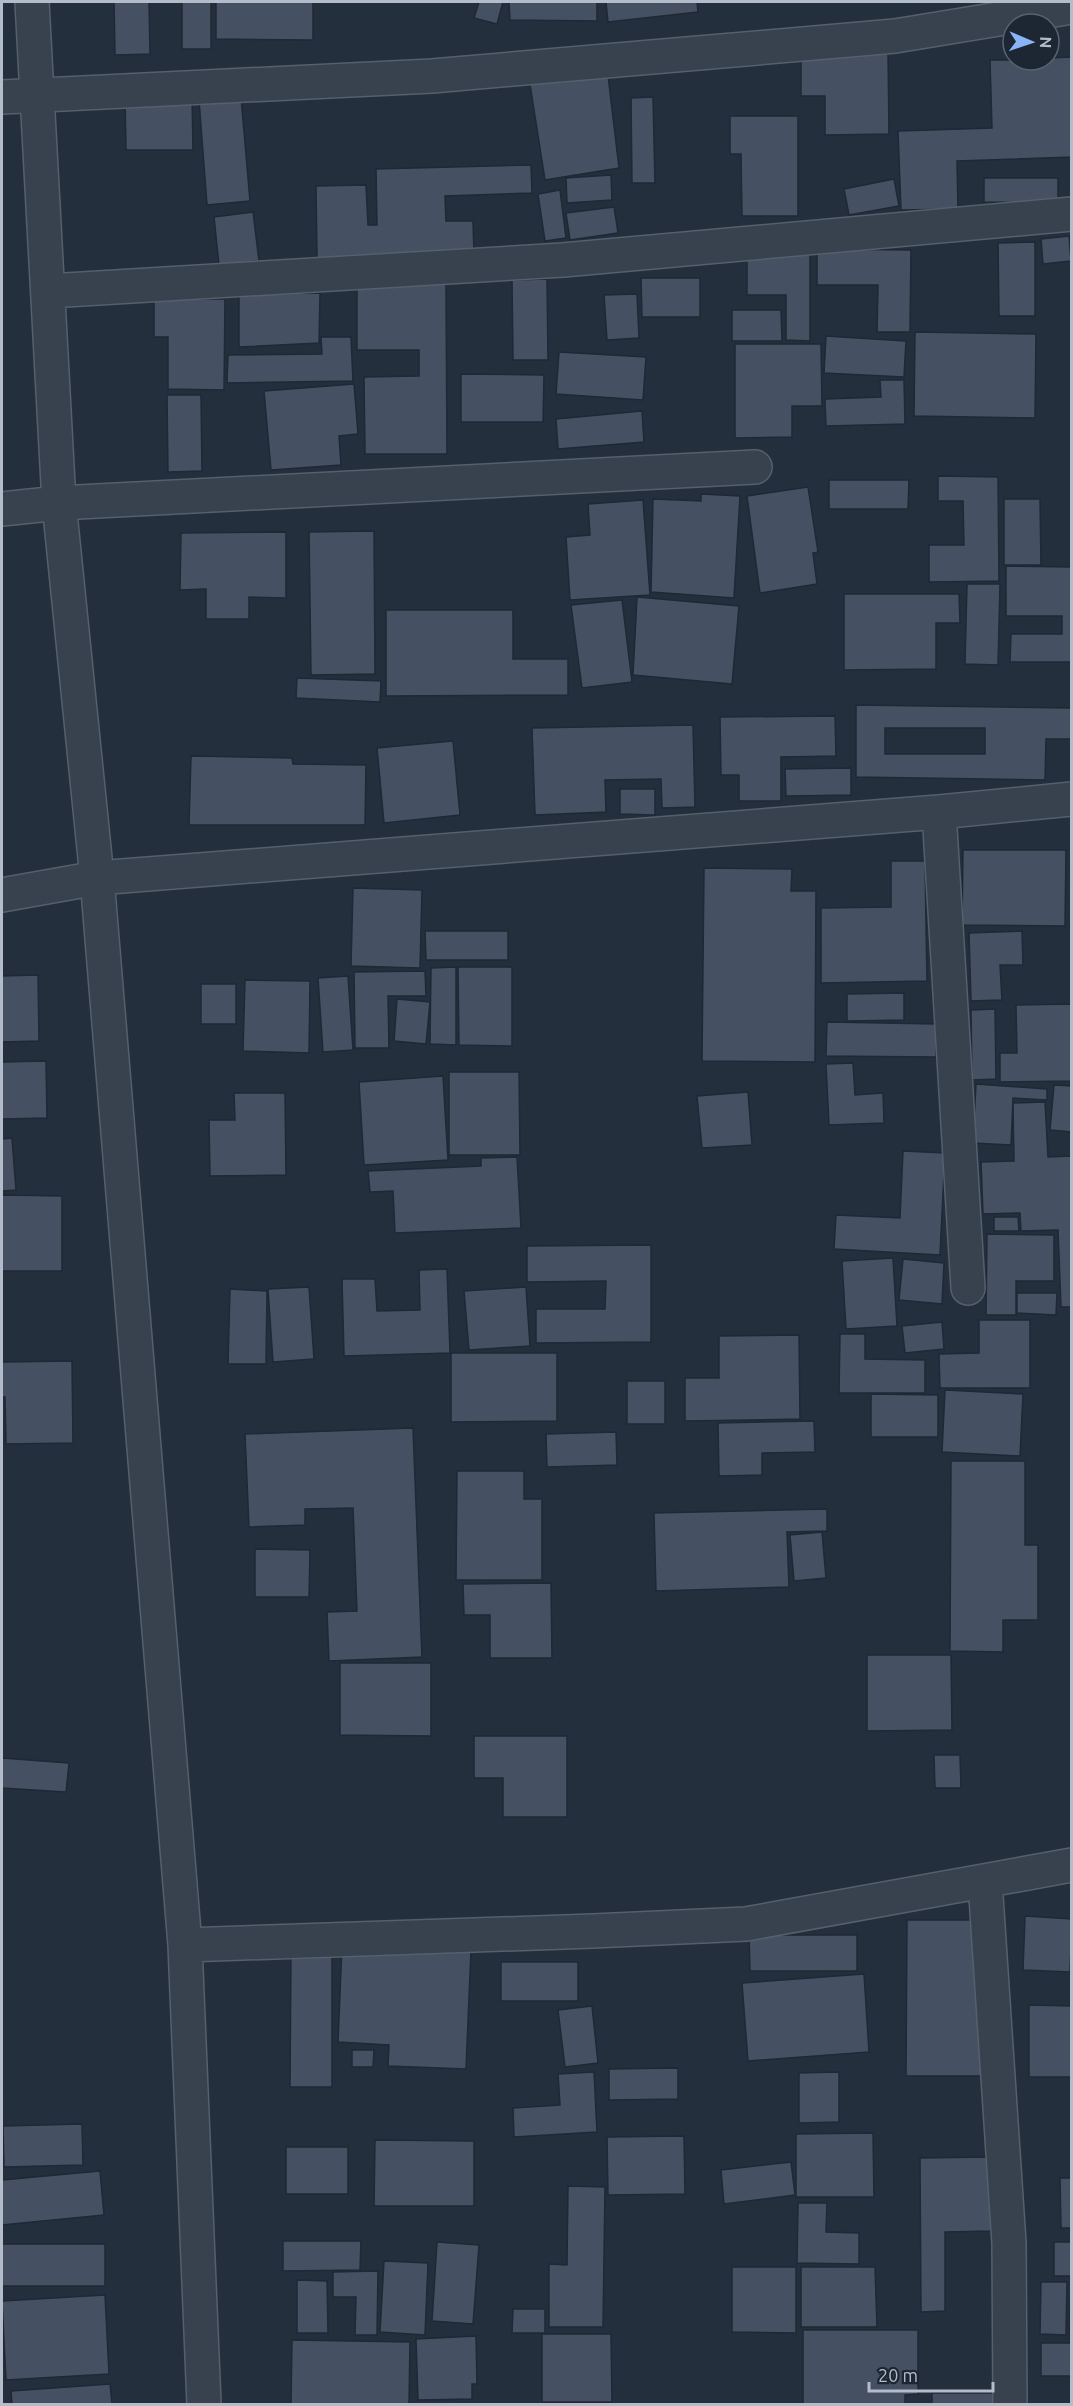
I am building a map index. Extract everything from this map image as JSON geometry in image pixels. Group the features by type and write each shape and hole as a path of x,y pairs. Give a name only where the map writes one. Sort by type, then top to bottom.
{"street":[{"path":"32,2 59,503 97,878 185,1945 204,2404"},
{"path":"2,97 38,93 444,75 895,36 1071,7"},
{"path":"49,291 563,260 1071,214"},
{"path":"2,509 59,503 755,467"},
{"path":"2,895 97,878 939,812 1071,799"},
{"path":"939,812 968,1288"},
{"path":"185,1945 746,1924 1071,1865"},
{"path":"985,1881 1009,2243 1010,2404"}],"building":[{"path":"114,2 149,2 150,54 115,55"},
{"path":"182,2 211,2 211,49 182,49"},
{"path":"216,2 313,2 313,40 216,39"},
{"path":"479,2 503,2 497,24 474,18"},
{"path":"509,2 597,2 597,21 510,20"},
{"path":"606,2 697,2 698,12 608,22"},
{"path":"801,52 888,52 889,134 825,135 825,96 801,96"},
{"path":"1061,57 1072,57 1072,157 957,161 958,209 901,210 898,131 992,128 990,60 1001,60 1001,72 1061,72"},
{"path":"607,67 619,168 545,180 529,78"},
{"path":"192,95 193,150 126,150 125,96"},
{"path":"241,97 250,201 207,205 199,100"},
{"path":"653,97 655,183 632,183 631,98"},
{"path":"730,116 798,116 798,216 742,216 741,154 730,154"},
{"path":"531,165 532,193 445,196 446,221 473,221 474,254 317,258 316,186 366,185 368,225 377,225 376,169"},
{"path":"611,175 612,200 567,203 566,178"},
{"path":"984,178 1058,178 1058,203 984,202"},
{"path":"894,179 899,206 849,215 844,189"},
{"path":"560,190 566,238 545,241 538,194"},
{"path":"614,207 618,233 570,240 566,213"},
{"path":"253,212 259,261 219,265 214,217"},
{"path":"1069,236 1071,261 1043,264 1041,239"},
{"path":"1035,242 1035,316 999,316 998,243"},
{"path":"817,249 911,250 910,332 877,332 878,285 817,285"},
{"path":"747,255 810,255 810,341 786,340 786,295 747,295"},
{"path":"641,278 700,278 700,317 642,317"},
{"path":"547,279 548,360 513,360 512,280"},
{"path":"357,284 446,284 447,454 365,454 364,377 419,376 419,350 357,350"},
{"path":"320,293 319,343 239,347 239,294"},
{"path":"637,294 639,338 607,340 604,295"},
{"path":"154,299 225,299 224,390 168,389 168,337 154,337"},
{"path":"732,310 781,310 782,341 732,341"},
{"path":"915,332 1036,334 1035,418 914,416"},
{"path":"826,336 906,341 904,377 824,373"},
{"path":"321,337 351,337 353,381 227,383 228,355 322,354"},
{"path":"735,344 821,344 822,406 792,406 792,437 735,438"},
{"path":"559,352 646,357 643,400 556,394"},
{"path":"461,374 544,375 543,422 461,422"},
{"path":"880,380 904,380 905,424 826,426 825,399 881,397"},
{"path":"354,384 358,434 339,436 341,465 271,470 264,391"},
{"path":"167,395 201,395 202,471 168,472"},
{"path":"642,411 644,442 558,449 556,419"},
{"path":"938,476 998,477 999,581 929,582 929,545 964,545 963,501 938,501"},
{"path":"829,480 909,480 908,509 829,509"},
{"path":"808,487 818,552 813,553 817,584 760,593 747,496"},
{"path":"701,494 740,496 734,598 651,592 653,499 701,501"},
{"path":"1004,499 1040,499 1041,565 1004,565"},
{"path":"643,500 650,595 570,600 566,537 590,535 588,504"},
{"path":"374,531 375,674 311,675 309,532"},
{"path":"286,532 286,598 249,597 249,619 206,619 206,589 180,590 181,533"},
{"path":"1006,566 1072,567 1072,662 1010,662 1011,634 1062,634 1062,616 1006,616"},
{"path":"967,584 1000,584 998,665 965,664"},
{"path":"844,594 959,594 960,623 936,623 936,669 844,670"},
{"path":"637,597 739,606 732,684 633,675"},
{"path":"622,600 632,682 582,688 571,605"},
{"path":"386,610 513,610 513,659 568,659 568,695 386,696"},
{"path":"297,678 381,681 380,702 296,698"},
{"path":"856,705 1072,708 1072,739 1046,739 1045,780 856,777","holes":["885,728 985,728 985,754 885,754"]},
{"path":"835,716 836,756 781,757 781,801 739,801 739,775 721,775 720,717"},
{"path":"693,725 695,807 662,808 661,779 605,780 606,812 535,815 532,728"},
{"path":"453,741 460,815 384,823 377,748"},
{"path":"191,756 292,758 293,764 366,765 365,825 189,825"},
{"path":"851,768 851,795 786,796 785,769"},
{"path":"620,789 655,789 655,815 620,814"},
{"path":"963,850 1066,850 1065,926 962,925"},
{"path":"891,861 925,861 927,981 821,983 821,908 891,907"},
{"path":"704,868 792,869 791,891 816,891 815,1062 702,1061"},
{"path":"353,888 422,890 420,968 351,966"},
{"path":"425,931 508,931 508,960 426,960"},
{"path":"1022,931 1023,965 1000,965 1002,1000 971,1001 969,933"},
{"path":"456,967 456,1045 430,1044 431,968"},
{"path":"458,967 512,967 512,1046 459,1045"},
{"path":"425,971 426,996 388,996 389,1048 355,1048 354,972"},
{"path":"38,975 39,1041 2,1042 2,976"},
{"path":"348,976 353,1050 323,1052 318,978"},
{"path":"245,980 310,981 309,1053 243,1051"},
{"path":"201,984 236,984 236,1024 201,1024"},
{"path":"904,993 904,1020 847,1021 847,994"},
{"path":"397,999 430,1002 426,1044 394,1041"},
{"path":"1071,1004 1072,1081 1000,1082 1000,1053 1017,1053 1016,1005"},
{"path":"995,1009 996,1079 972,1080 971,1010"},
{"path":"827,1022 937,1024 936,1057 826,1056"},
{"path":"46,1061 47,1118 2,1119 2,1062"},
{"path":"853,1063 855,1095 883,1093 884,1123 829,1125 826,1064"},
{"path":"449,1072 519,1072 520,1155 449,1155"},
{"path":"443,1076 448,1160 364,1165 359,1082"},
{"path":"976,1084 1047,1089 1047,1100 1013,1098 1011,1145 973,1143"},
{"path":"1054,1085 1072,1086 1072,1132 1050,1130"},
{"path":"748,1092 752,1145 702,1148 697,1096"},
{"path":"234,1093 285,1093 286,1175 210,1176 209,1120 235,1120"},
{"path":"1045,1102 1048,1157 1072,1156 1072,1307 1061,1307 1058,1230 1021,1231 1020,1213 983,1214 981,1162 1014,1161 1013,1103"},
{"path":"12,1138 16,1190 2,1191 2,1139"},
{"path":"903,1151 945,1153 940,1255 834,1249 836,1215 900,1218"},
{"path":"517,1157 521,1228 395,1233 393,1191 370,1192 368,1171 481,1166 481,1158"},
{"path":"2,1195 62,1196 62,1271 2,1271"},
{"path":"994,1217 1018,1217 1019,1231 994,1231"},
{"path":"987,1234 1054,1235 1054,1281 1016,1281 1016,1315 986,1315"},
{"path":"651,1245 651,1342 536,1343 536,1309 605,1309 606,1281 527,1282 527,1246"},
{"path":"893,1258 897,1326 846,1329 842,1261"},
{"path":"903,1259 944,1263 942,1304 899,1300"},
{"path":"447,1269 450,1353 344,1356 342,1279 375,1279 377,1311 420,1310 419,1270"},
{"path":"309,1287 314,1359 273,1362 268,1289"},
{"path":"526,1287 530,1346 469,1350 464,1291"},
{"path":"230,1289 267,1291 266,1364 228,1364"},
{"path":"1017,1293 1057,1293 1056,1315 1017,1313"},
{"path":"979,1320 1030,1320 1030,1388 940,1388 939,1354 979,1353"},
{"path":"942,1322 944,1349 905,1353 902,1326"},
{"path":"840,1334 865,1334 865,1359 925,1360 925,1393 839,1393"},
{"path":"799,1335 800,1419 685,1421 685,1378 719,1378 719,1336"},
{"path":"451,1353 557,1353 557,1421 451,1422"},
{"path":"72,1361 73,1443 6,1444 2,1362"},
{"path":"627,1381 665,1381 665,1424 627,1424"},
{"path":"945,1390 1023,1394 1020,1456 942,1452"},
{"path":"871,1394 938,1395 938,1437 871,1437"},
{"path":"814,1421 815,1452 762,1453 762,1475 719,1476 718,1423"},
{"path":"413,1428 422,1657 329,1661 327,1612 357,1611 353,1508 305,1509 305,1525 249,1527 245,1434"},
{"path":"616,1432 617,1465 547,1467 546,1434"},
{"path":"951,1461 1025,1461 1025,1545 1038,1545 1038,1620 1003,1620 1003,1652 950,1651"},
{"path":"457,1471 524,1471 524,1499 542,1499 542,1580 456,1580"},
{"path":"827,1509 827,1531 787,1532 789,1587 656,1591 654,1513"},
{"path":"822,1532 826,1578 794,1581 790,1535"},
{"path":"255,1549 310,1550 309,1597 255,1597"},
{"path":"551,1583 552,1658 490,1658 490,1615 464,1615 463,1584"},
{"path":"867,1655 951,1655 952,1730 867,1731"},
{"path":"340,1663 431,1663 431,1736 340,1735"},
{"path":"474,1736 567,1736 567,1817 503,1817 503,1778 474,1778"},
{"path":"934,1755 960,1755 961,1788 935,1788"},
{"path":"2,1758 69,1763 66,1792 2,1788"},
{"path":"1025,1916 1072,1919 1070,1972 1023,1970"},
{"path":"907,1920 981,1920 981,2076 906,2076"},
{"path":"749,1935 857,1935 857,1971 750,1971"},
{"path":"342,1945 471,1950 466,2069 388,2066 389,2045 338,2042"},
{"path":"291,1950 332,1950 332,2087 290,2087"},
{"path":"501,1962 578,1962 578,2001 501,2001"},
{"path":"864,1974 869,2052 748,2061 742,1983"},
{"path":"1029,2005 1072,2006 1072,2077 1029,2077"},
{"path":"592,2006 598,2063 565,2067 558,2010"},
{"path":"352,2050 374,2050 373,2067 352,2067"},
{"path":"678,2068 678,2099 609,2100 609,2069"},
{"path":"594,2072 597,2132 514,2137 513,2108 560,2105 558,2074"},
{"path":"839,2072 839,2122 799,2123 799,2073"},
{"path":"82,2124 83,2165 4,2167 3,2126"},
{"path":"873,2133 874,2197 796,2197 796,2134"},
{"path":"684,2136 685,2194 608,2195 607,2137"},
{"path":"375,2140 474,2141 474,2206 374,2206"},
{"path":"286,2147 348,2147 348,2194 286,2194"},
{"path":"990,2157 991,2231 945,2232 945,2311 921,2312 920,2158"},
{"path":"791,2162 795,2195 724,2204 721,2170"},
{"path":"100,2171 104,2215 2,2225 2,2180"},
{"path":"1060,2178 1072,2178 1072,2228 1061,2228"},
{"path":"568,2186 605,2187 603,2327 549,2327 549,2264 567,2265"},
{"path":"798,2203 827,2203 826,2232 859,2233 859,2264 797,2263"},
{"path":"283,2241 361,2241 360,2270 283,2271"},
{"path":"437,2242 479,2245 473,2324 432,2321"},
{"path":"1054,2242 1072,2242 1072,2276 1054,2276"},
{"path":"2,2244 105,2244 105,2286 2,2286"},
{"path":"384,2261 428,2263 425,2335 380,2332"},
{"path":"732,2267 796,2267 796,2333 732,2332"},
{"path":"801,2267 875,2267 877,2327 801,2327"},
{"path":"378,2271 377,2335 355,2335 356,2297 333,2297 333,2272"},
{"path":"1072,2279 1072,2340 1069,2339"},
{"path":"297,2280 327,2281 328,2333 297,2333"},
{"path":"1041,2282 1067,2282 1066,2335 1040,2334"},
{"path":"105,2295 109,2374 6,2380 2,2301"},
{"path":"513,2309 545,2309 545,2333 512,2333"},
{"path":"803,2330 918,2330 918,2394 905,2395 905,2404 803,2404"},
{"path":"542,2334 611,2334 612,2402 542,2402"},
{"path":"476,2336 477,2384 472,2384 472,2399 418,2400 416,2339"},
{"path":"292,2340 410,2342 409,2404 291,2404"},
{"path":"1041,2343 1072,2343 1072,2376 1041,2376"},
{"path":"110,2384 112,2404 12,2404 11,2391"},
{"path":"932,2393 997,2393 997,2404 932,2404"}]}
